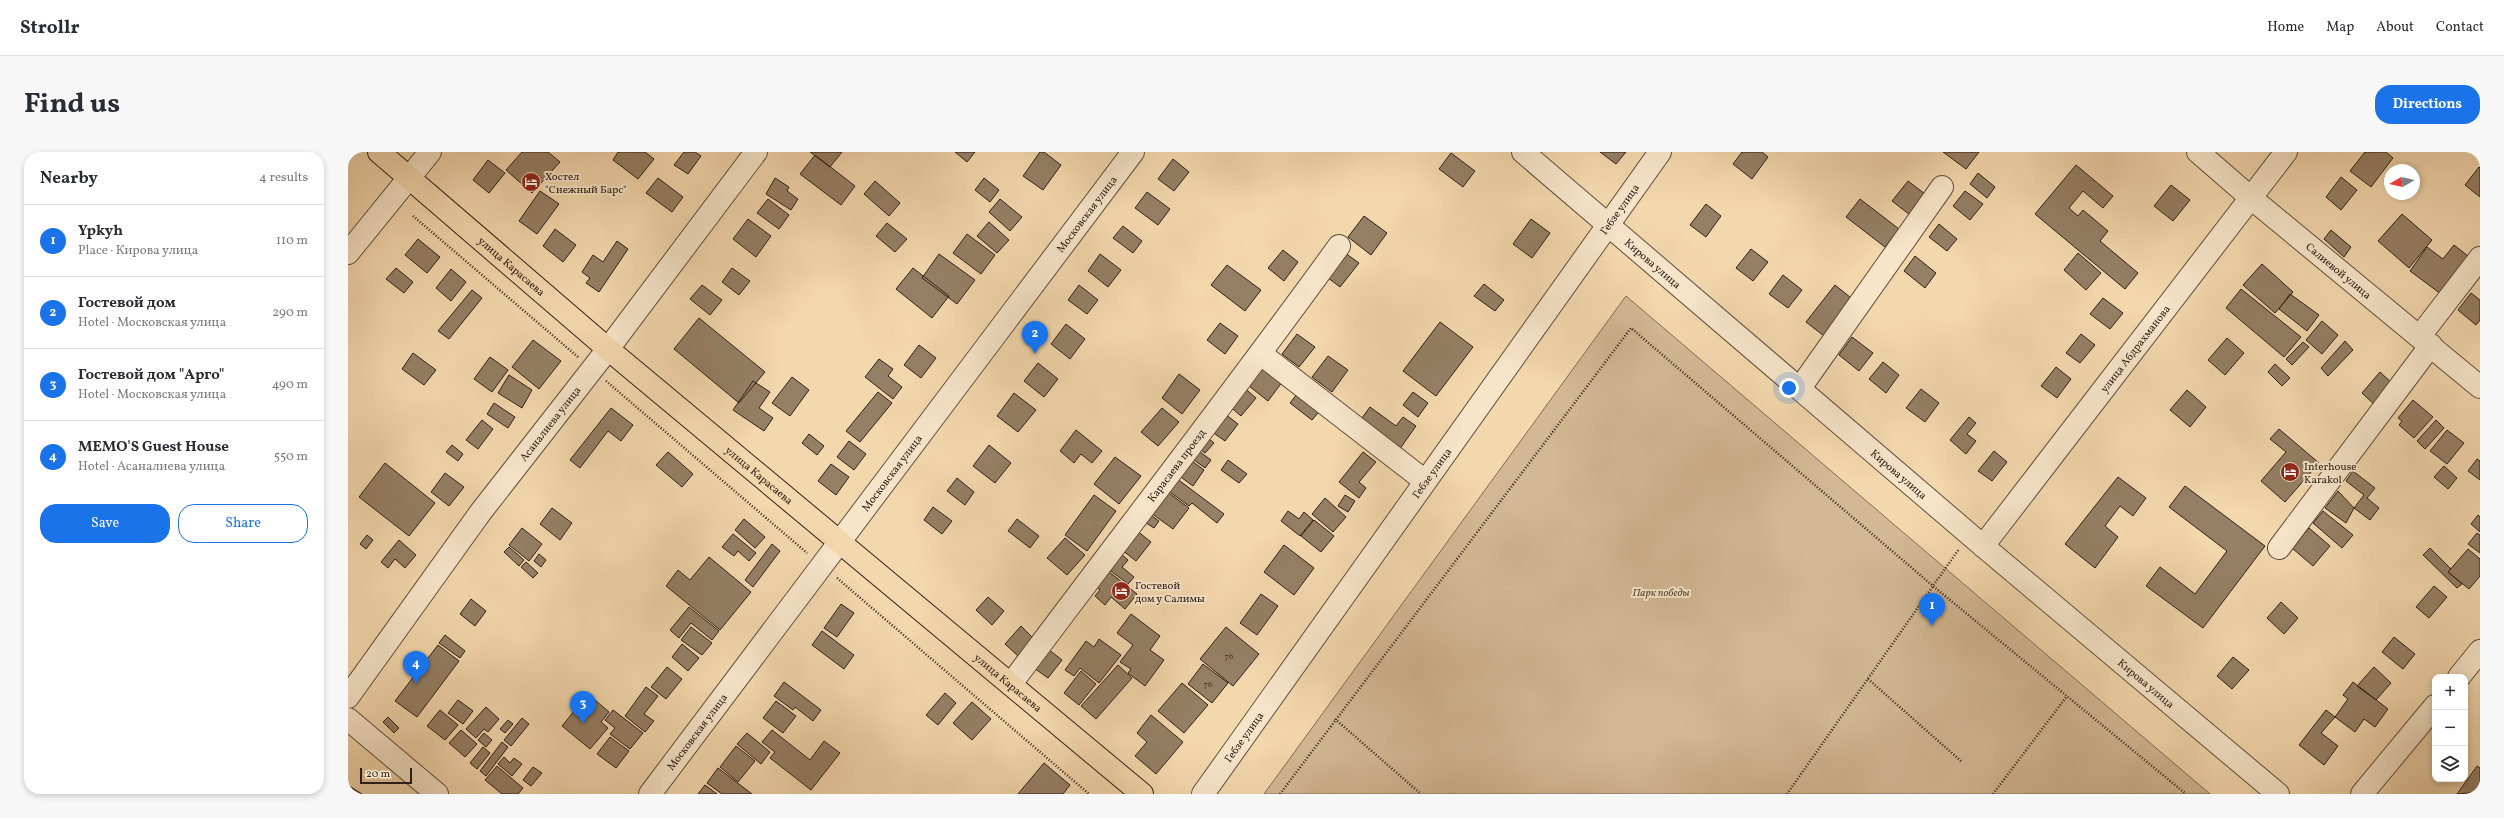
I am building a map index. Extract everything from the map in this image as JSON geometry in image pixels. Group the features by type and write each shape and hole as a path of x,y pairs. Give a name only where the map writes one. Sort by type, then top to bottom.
{"main road":[{"name":"улица Карасаева","path":"379,152 608,349 1142,794"}],"street":[{"path":"348,253 430,152"},
{"name":"Асаналиева улица","path":"348,697 480,513 593,369 756,152"},
{"name":"Московская улица","path":"650,794 1133,152"},
{"name":"Кирова улица","path":"1523,152 1976,540 2278,794"},
{"name":"Гебзе улица","path":"1203,794 1660,152"},
{"name":"Салиевой улица","path":"2198,152 2251,198 2426,340 2480,387"},
{"name":"улица Абдрахманова","path":"1976,540 2251,198 2286,152"},
{"path":"1800,388 1942,187"},
{"name":"Карасаева проезд","path":"1011,684 1162,482 1261,354 1339,246"},
{"path":"2279,548 2426,340 2480,258"},
{"path":"1261,354 1425,481"},
{"path":"2461,674 2480,651"},
{"path":"2362,794 2432,710"},
{"path":"348,719 437,794"}],"path":[{"path":"413,216 1089,794"},
{"path":"1280,794 1631,328 1933,586 2186,794"},
{"path":"1787,794 1933,586 1976,540"},
{"path":"1868,679 1962,762"},
{"path":"1993,794 2066,696"},
{"path":"1335,719 1421,794"}],"green space":[{"name":"Парк победы","path":"1626,296 2210,794 1264,794"}],"building":[{"name":"Хостел \"Снежный Барс\"","path":"522,152 548,152 560,162 532,193 506,170"},
{"path":"618,152 645,152 654,159 638,179 613,160"},
{"path":"684,152 695,152 701,156 688,174 674,165"},
{"path":"810,152 842,152 830,167"},
{"path":"955,152 975,152 967,162"},
{"path":"1040,152 1044,152 1061,165 1043,190 1023,176"},
{"path":"1600,152 1626,152 1616,164"},
{"path":"1742,152 1762,152 1768,157 1752,179 1733,164"},
{"path":"1943,152 1979,152 1966,169"},
{"path":"2365,152 2386,152 2393,158 2388,164 2384,164 2384,170 2371,187 2350,171"},
{"path":"1451,153 1475,171 1463,187 1439,169"},
{"path":"815,155 855,186 841,205 800,174"},
{"path":"1173,159 1189,172 1174,191 1158,179"},
{"path":"488,160 505,173 489,193 473,180"},
{"path":"2076,165 2113,196 2103,208 2083,191 2069,208 2078,216 2083,210 2108,231 2100,241 2138,273 2125,289 2035,214"},
{"path":"2479,167 2480,168 2480,197 2465,185"},
{"path":"1978,173 1995,187 1987,198 1970,184"},
{"path":"2341,177 2357,190 2341,210 2326,197"},
{"path":"658,178 683,197 672,212 646,193"},
{"path":"775,178 789,187 787,191 798,199 791,210 766,194"},
{"path":"984,178 999,190 990,202 975,190"},
{"path":"875,181 900,203 889,216 864,194"},
{"path":"1908,181 1925,194 1910,215 1892,201"},
{"path":"2171,185 2190,200 2173,221 2154,206"},
{"path":"540,191 559,204 537,234 519,221"},
{"path":"1965,191 1983,204 1970,220 1953,206"},
{"path":"1147,192 1170,209 1158,225 1135,208"},
{"path":"768,199 789,215 779,229 757,213"},
{"path":"1000,199 1022,217 1010,231 989,212"},
{"path":"1860,199 1899,229 1885,247 1846,217"},
{"path":"1706,204 1721,216 1706,237 1690,225"},
{"path":"2402,214 2432,240 2409,268 2378,241"},
{"path":"1364,216 1387,233 1371,255 1348,237"},
{"path":"748,219 771,236 756,257 733,239"},
{"path":"1531,219 1550,233 1532,258 1513,244"},
{"path":"989,222 1009,240 997,253 977,236"},
{"path":"887,223 907,239 895,252 876,236"},
{"path":"1939,224 1957,239 1947,251 1929,237"},
{"path":"1123,226 1142,241 1133,253 1113,238"},
{"path":"555,229 576,245 563,262 543,246"},
{"path":"2331,230 2351,247 2344,257 2324,239"},
{"path":"967,234 995,255 981,274 953,253"},
{"path":"418,239 440,257 427,273 405,255"},
{"path":"617,241 628,249 599,292 586,283 590,278 582,272 593,255 603,262"},
{"path":"2454,245 2468,256 2441,294 2410,271 2427,247 2443,259"},
{"path":"1751,249 1768,262 1753,281 1736,268"},
{"path":"1283,250 1298,262 1284,281 1268,268"},
{"path":"1341,250 1359,263 1340,287 1323,274"},
{"path":"2078,253 2101,273 2086,290 2064,270"},
{"path":"939,254 975,280 957,304 922,278"},
{"path":"1100,254 1121,270 1108,287 1088,271"},
{"path":"1915,256 1936,273 1925,288 1904,271"},
{"path":"2262,264 2293,292 2275,313 2243,285"},
{"path":"1227,265 1261,290 1245,311 1211,285"},
{"path":"396,268 413,282 404,293 386,279"},
{"path":"732,268 750,281 739,295 722,282"},
{"path":"913,268 949,296 932,318 896,289"},
{"path":"451,269 466,282 451,301 436,288"},
{"path":"1783,275 1802,290 1788,308 1769,294"},
{"path":"1484,284 1504,300 1495,311 1474,296"},
{"path":"702,285 722,300 710,315 690,299"},
{"path":"1079,285 1098,300 1087,314 1068,300"},
{"path":"1835,285 1856,302 1828,339 1806,322"},
{"path":"2241,289 2301,337 2284,357 2226,308"},
{"path":"472,290 482,298 449,339 438,331"},
{"path":"2471,293 2480,300 2480,320 2476,325 2458,310"},
{"path":"2290,294 2319,315 2307,331 2279,309"},
{"path":"2103,298 2123,313 2110,329 2090,314"},
{"path":"699,318 765,372 739,403 674,349"},
{"path":"2322,321 2338,335 2322,354 2306,340"},
{"path":"1440,322 1473,347 1436,396 1403,371"},
{"path":"1220,323 1238,336 1225,354 1207,340"},
{"path":"1066,324 1085,339 1070,359 1051,344"},
{"path":"1297,334 1315,347 1299,367 1282,354"},
{"path":"2081,334 2095,345 2080,363 2066,353"},
{"path":"1852,337 1873,353 1859,371 1839,355"},
{"path":"2227,338 2244,353 2225,375 2208,360"},
{"path":"533,340 561,361 539,389 512,367"},
{"path":"2345,341 2353,350 2328,376 2321,368"},
{"path":"2303,342 2309,347 2292,365 2286,359"},
{"path":"919,345 936,358 921,378 904,365"},
{"path":"413,353 436,370 424,385 402,369"},
{"path":"1328,356 1348,370 1332,392 1312,377"},
{"path":"490,357 508,370 492,392 474,379"},
{"path":"879,359 893,369 888,376 902,387 893,399 865,377"},
{"path":"1883,362 1899,375 1886,393 1869,379"},
{"path":"1038,363 1058,379 1044,397 1024,381"},
{"path":"2275,364 2290,378 2282,386 2268,372"},
{"path":"1264,366 1283,381 1268,401 1249,386"},
{"path":"2056,367 2071,379 2057,398 2041,386"},
{"path":"2380,372 2395,386 2377,407 2362,393"},
{"path":"1179,374 1200,390 1182,414 1162,398"},
{"path":"509,375 532,390 522,408 498,393"},
{"path":"792,377 809,390 790,416 772,403"},
{"path":"753,381 770,392 759,408 773,418 764,431 733,410"},
{"path":"1242,386 1256,398 1241,416 1227,404"},
{"path":"1301,389 1323,407 1312,420 1290,403"},
{"path":"1921,389 1939,403 1925,422 1906,408"},
{"path":"2187,390 2206,407 2190,427 2170,410"},
{"path":"878,392 892,403 860,442 846,431"},
{"path":"1413,392 1428,403 1418,417 1403,405"},
{"path":"1014,393 1036,410 1018,432 997,416"},
{"path":"2413,400 2433,417 2414,438 2399,425 2402,421 2398,418"},
{"path":"494,403 515,417 508,428 487,414"},
{"path":"1370,407 1396,426 1403,417 1416,426 1399,450 1359,422"},
{"path":"611,408 633,425 621,441 608,431 580,468 570,460"},
{"path":"1162,408 1179,422 1158,446 1141,432"},
{"path":"1221,411 1238,424 1225,441 1208,429"},
{"path":"1969,417 1976,423 1967,434 1976,441 1966,454 1950,440"},
{"path":"482,420 493,429 478,449 466,440"},
{"path":"2436,420 2444,428 2425,449 2417,441"},
{"name":"Interhouse Karakol","path":"2279,429 2319,463 2285,502 2261,481 2286,452 2270,439"},
{"path":"1076,430 1102,451 1092,463 1081,454 1074,463 1060,451"},
{"path":"2447,430 2464,443 2447,464 2430,451"},
{"path":"809,434 824,446 817,455 802,443"},
{"path":"1204,435 1214,443 1205,453 1196,446"},
{"path":"849,441 866,454 854,470 837,457"},
{"path":"452,445 463,454 458,461 446,452"},
{"path":"989,445 1011,463 995,483 973,466"},
{"path":"1193,447 1211,460 1205,468 1187,455"},
{"path":"1994,451 2007,462 1992,481 1978,471"},
{"path":"668,452 693,474 682,487 656,465"},
{"path":"1363,452 1376,462 1359,482 1366,488 1359,498 1339,482"},
{"path":"1185,456 1204,470 1193,486 1174,472"},
{"path":"1115,457 1141,476 1119,504 1094,484"},
{"path":"2477,459 2480,461 2480,480 2468,471"},
{"path":"1228,460 1247,474 1239,483 1221,470"},
{"path":"385,463 435,503 409,536 359,497"},
{"path":"831,464 849,477 836,495 818,481"},
{"path":"2444,466 2457,478 2448,489 2434,477"},
{"path":"2353,471 2375,488 2367,498 2379,508 2370,520 2354,508 2364,495 2346,481"},
{"path":"445,473 464,487 449,506 431,492"},
{"path":"1172,475 1224,514 1217,523 1192,503 1189,506 1163,487"},
{"path":"2118,477 2146,498 2133,516 2120,506 2105,526 2118,537 2095,568 2065,544"},
{"path":"957,478 974,492 965,505 947,491"},
{"path":"2185,486 2265,546 2203,628 2146,586 2160,567 2195,594 2227,551 2169,507"},
{"path":"1162,488 1189,508 1173,529 1147,510"},
{"path":"2338,491 2354,508 2346,523 2325,508"},
{"path":"1094,495 1116,511 1087,551 1065,535"},
{"path":"1345,495 1355,501 1348,512 1338,506"},
{"path":"1325,498 1346,517 1333,532 1312,514"},
{"path":"933,507 952,521 942,534 924,520"},
{"path":"552,508 572,523 560,540 540,524"},
{"path":"1145,511 1159,521 1154,528 1140,519"},
{"path":"1288,511 1299,519 1304,512 1313,520 1300,536 1281,521"},
{"path":"2323,511 2353,535 2342,548 2313,523"},
{"path":"2478,515 2480,517 2480,532 2471,524"},
{"path":"744,519 765,537 755,548 735,530"},
{"path":"1017,519 1039,536 1030,548 1008,531"},
{"path":"1314,520 1334,536 1321,552 1301,536"},
{"path":"1132,527 1151,542 1136,561 1117,546"},
{"path":"522,528 542,544 529,561 509,545"},
{"path":"2309,528 2330,546 2313,566 2292,548"},
{"path":"2477,533 2480,535 2480,553 2468,544"},
{"path":"733,534 756,553 749,561 738,551 734,556 722,547"},
{"path":"367,535 373,540 366,549 360,544"},
{"path":"1065,538 1085,555 1067,575 1047,558"},
{"path":"399,540 416,555 405,568 395,559 388,568 381,562"},
{"path":"772,544 780,551 753,587 745,580"},
{"path":"1284,545 1314,568 1294,595 1264,572"},
{"path":"509,547 524,560 519,566 504,552"},
{"path":"2430,548 2451,569 2448,572 2462,584 2457,588 2423,555"},
{"path":"1115,549 1128,560 1122,567 1134,577 1128,584 1103,565"},
{"path":"2468,549 2480,559 2480,576 2469,589 2448,572"},
{"path":"539,554 546,560 541,567 534,561"},
{"path":"709,557 751,592 720,630 666,586 678,570 690,580"},
{"path":"526,562 538,573 533,578 521,567"},
{"path":"1103,567 1137,594 1125,609 1111,597 1105,605 1095,596 1100,590 1091,582"},
{"path":"2434,586 2447,597 2429,618 2416,607"},
{"path":"1261,594 1278,606 1257,635 1240,623"},
{"path":"988,597 1004,611 992,625 976,610"},
{"path":"471,599 486,611 475,626 460,614"},
{"path":"2281,602 2298,618 2284,634 2267,618"},
{"path":"841,604 854,613 837,637 824,628"},
{"path":"689,607 719,631 712,640 691,623 679,638 670,630"},
{"path":"1131,614 1160,636 1150,650 1164,660 1145,686 1128,673 1131,669 1120,662 1133,645 1117,633"},
{"path":"1021,626 1034,639 1018,656 1005,644"},
{"path":"691,627 712,643 702,655 681,640"},
{"path":"1226,627 1259,654 1233,686 1200,659"},
{"path":"822,631 854,655 844,669 812,645"},
{"path":"445,635 465,651 460,658 439,643"},
{"path":"2394,637 2415,654 2403,669 2382,652"},
{"path":"1099,639 1121,655 1099,683 1080,668 1074,676 1065,670 1086,641 1094,647"},
{"path":"682,644 699,658 688,671 672,657"},
{"path":"438,645 459,661 417,717 395,701"},
{"path":"1048,649 1062,660 1048,678 1034,668"},
{"path":"2233,657 2249,670 2232,689 2217,676"},
{"path":"1203,664 1228,683 1212,703 1188,684"},
{"path":"1118,665 1132,678 1096,719 1081,706"},
{"path":"667,667 682,679 666,699 651,687"},
{"path":"2374,667 2391,683 2376,700 2357,686"},
{"path":"1081,671 1096,684 1079,705 1064,693"},
{"path":"784,682 821,710 813,721 795,707 793,710 774,696"},
{"path":"2353,682 2388,709 2375,727 2364,719 2355,732 2335,717 2348,699 2343,695"},
{"path":"1182,683 1208,705 1184,733 1158,711"},
{"path":"646,687 658,696 644,714 654,721 645,732 625,716"},
{"path":"945,693 956,703 938,725 926,715"},
{"path":"588,694 609,712 601,722 608,728 590,749 562,726"},
{"path":"458,700 473,711 463,724 448,713"},
{"path":"776,701 796,716 783,733 763,718"},
{"path":"972,702 991,719 972,740 953,723"},
{"path":"486,707 499,719 488,732 484,729 476,738 466,729"},
{"path":"440,710 458,725 445,740 427,726"},
{"path":"613,710 643,733 630,749 610,734 615,728 605,720"},
{"path":"2326,710 2335,717 2321,733 2338,746 2324,765 2299,745"},
{"path":"1151,715 1183,742 1156,774 1135,756 1147,742 1137,733"},
{"path":"388,717 399,728 394,733 383,722"},
{"path":"522,718 529,724 511,746 504,740"},
{"path":"508,720 513,724 505,733 500,729"},
{"path":"461,730 477,744 465,757 449,743"},
{"path":"772,730 810,760 824,741 840,753 811,790 770,758 775,752 762,742"},
{"path":"484,733 492,740 486,747 478,740"},
{"path":"747,733 770,752 761,764 737,744"},
{"path":"610,737 629,751 616,768 597,754"},
{"path":"502,742 508,747 486,776 480,771"},
{"path":"736,746 755,761 738,782 720,767"},
{"path":"483,747 490,753 477,769 470,763"},
{"path":"504,757 510,763 514,758 522,764 512,776 498,764"},
{"path":"1044,763 1070,785 1063,794 1018,794"},
{"path":"497,766 523,788 518,794 502,794 485,780"},
{"path":"2477,766 2480,768 2480,792 2457,794 2466,782 2468,782 2468,779"},
{"path":"533,767 542,773 531,786 523,780"},
{"path":"718,768 752,794 722,794 707,783"},
{"path":"348,785 362,794 348,794"},
{"path":"705,785 717,794 698,794"}],"place":[{"name":"Хостел \"Снежный Барс\"","path":"531,182"},
{"name":"Гостевой дом","path":"1035,354"},
{"name":"Interhouse Karakol","path":"2290,472"},
{"name":"Гостевой дом у Салимы","path":"1121,591"},
{"name":"Ypkyh","path":"1932,626"},
{"name":"MEMO'S Guest House","path":"416,684"},
{"name":"Гостевой дом \"Арго\"","path":"583,724"}]}
